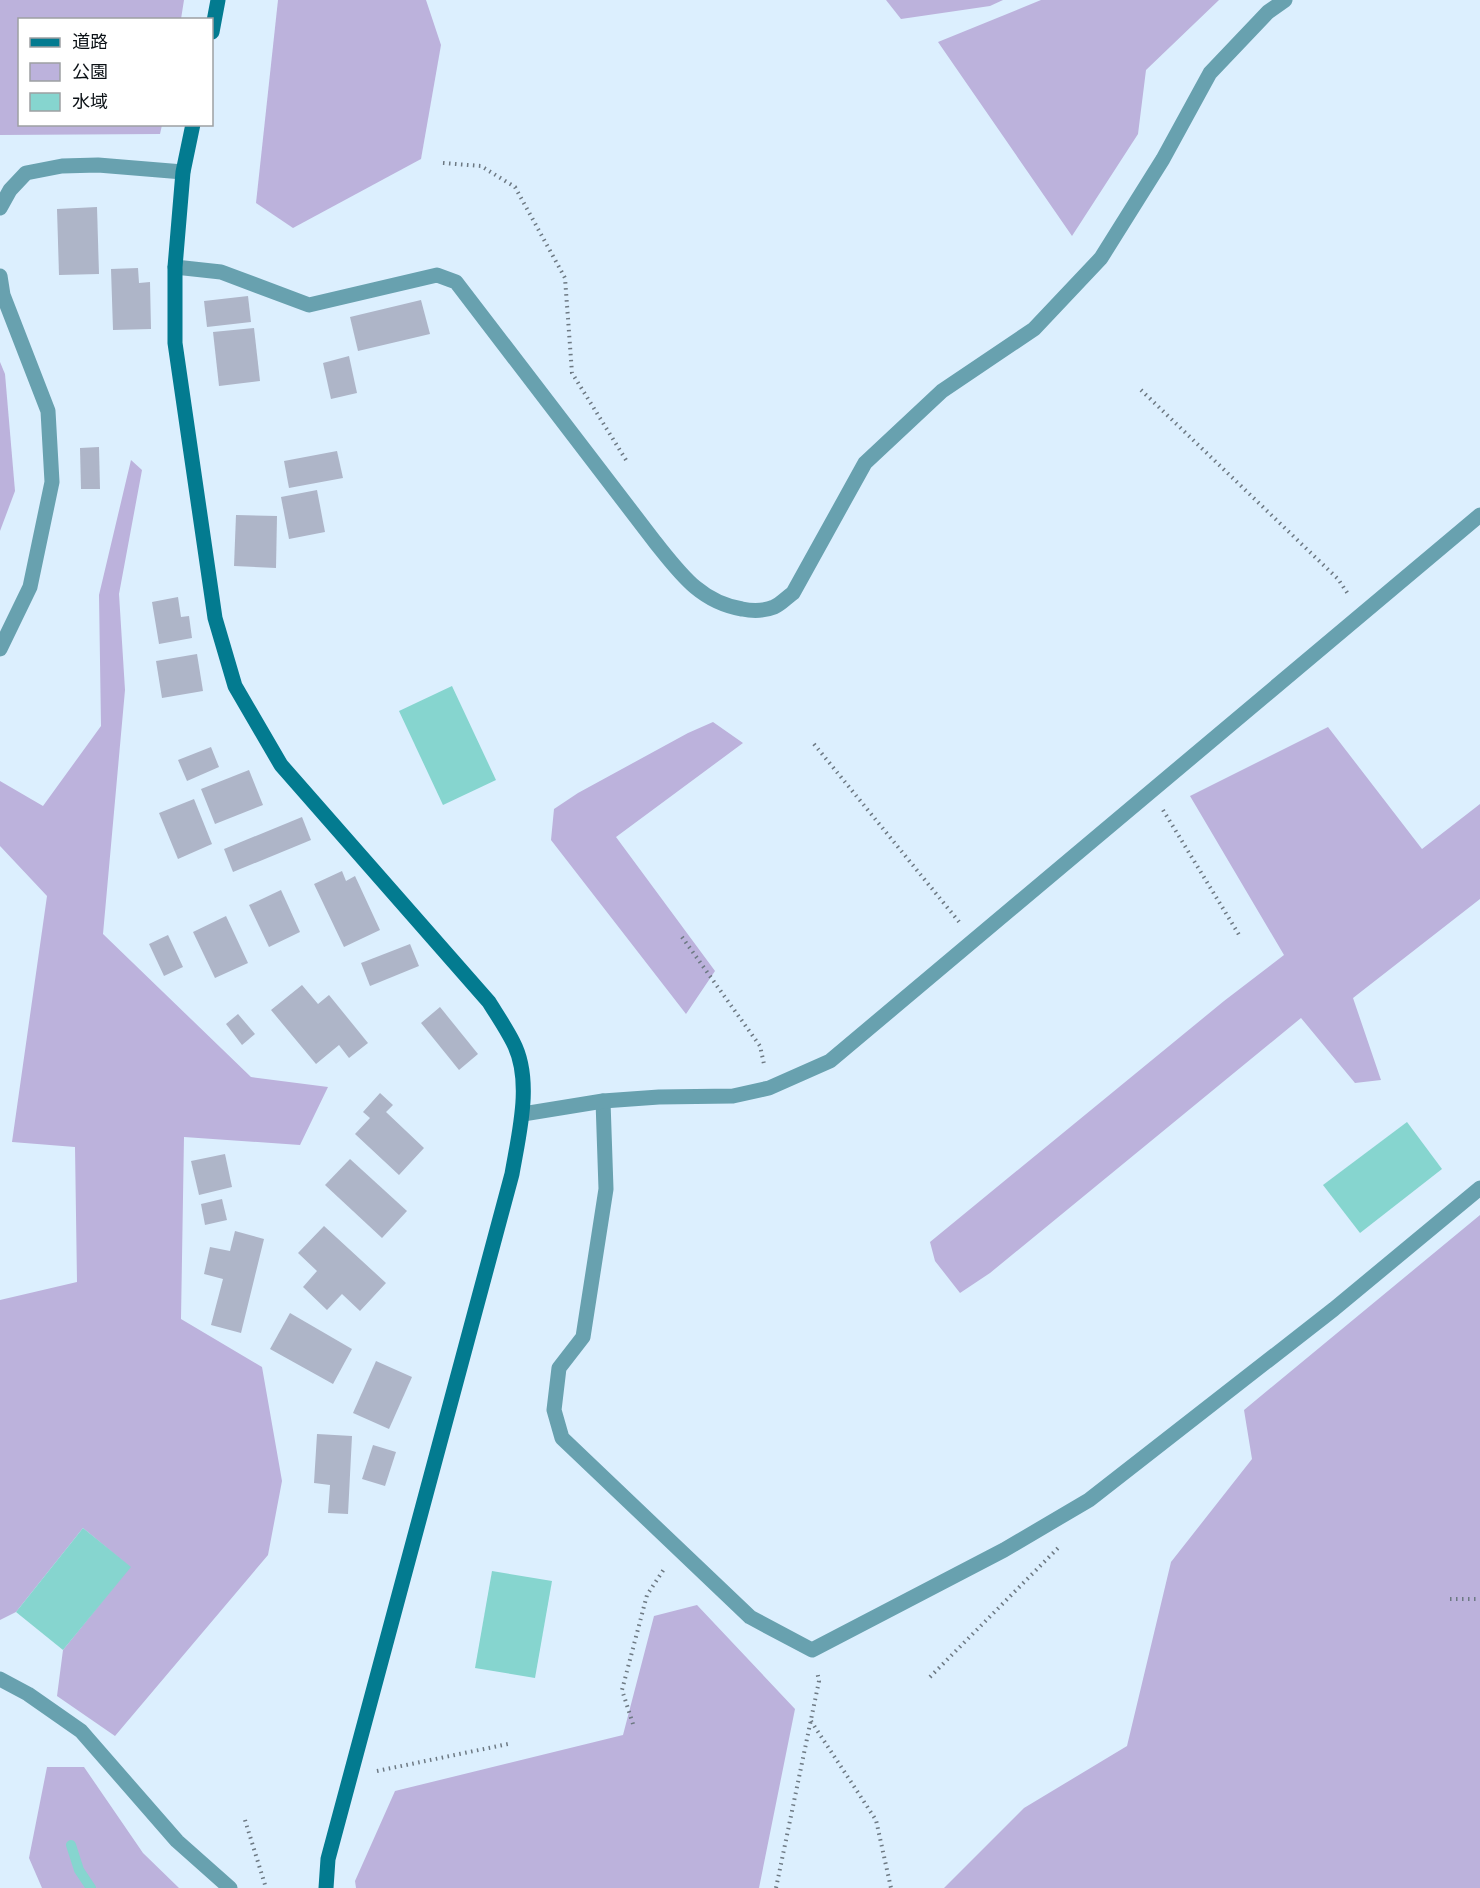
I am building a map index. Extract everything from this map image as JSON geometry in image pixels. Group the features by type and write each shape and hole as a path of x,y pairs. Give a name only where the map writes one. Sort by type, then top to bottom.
{"street":[{"path":"213,27 218,0"},
{"path":"175,267 221,272 309,305 437,275 456,282 654,543 686,580 709,598 728,607 753,611 775,607 793,593 865,463 942,391 1034,329 1101,258 1162,159 1210,73 1268,12 1285,0"},
{"path":"193,126 183,172 175,267 175,343 215,618 235,686 282,765 489,1002 514,1043 522,1075 523,1114 512,1174 328,1859 326,1888"},
{"path":"0,208 10,190 26,173 62,166 98,165 183,172"},
{"path":"0,276 3,295 48,411 52,483 30,587 0,649"},
{"path":"523,1114 603,1101 659,1097 733,1096 769,1088 830,1061 1480,515"},
{"path":"603,1101 606,1189 583,1337 559,1368 554,1410 562,1438 750,1617 812,1650 1004,1550 1089,1500 1334,1309 1480,1188"},
{"path":"0,1680 28,1694 81,1731 177,1841 230,1888"}],"path":[{"path":"443,163 481,166 515,187 566,278 572,373 628,463"},
{"path":"1141,390 1338,579 1361,615"},
{"path":"814,744 974,939"},
{"path":"1151,791 1241,938"},
{"path":"682,937 760,1046 769,1088"},
{"path":"930,1677 1059,1547"},
{"path":"633,1725 622,1690 647,1594 678,1549"},
{"path":"1450,1599 1480,1599"},
{"path":"776,1888 819,1681 812,1650"},
{"path":"811,1720 876,1820 891,1888"},
{"path":"350,1777 508,1744"},
{"path":"245,1820 266,1888"}],"green space":[{"path":"0,0 184,0 181,18 18,18 18,126 162,126 160,134 0,135"},
{"path":"278,0 426,0 441,45 421,159 293,228 256,203"},
{"path":"886,0 1003,0 990,6 901,19"},
{"path":"1041,0 1219,0 1146,70 1138,134 1072,236 938,42"},
{"path":"0,362 5,374 15,491 0,531"},
{"path":"131,460 142,470 119,594 125,690 103,934 251,1077 328,1087 300,1145 184,1137 181,1319 262,1367 282,1481 268,1555 115,1736 57,1696 63,1650 130,1567 83,1528 16,1612 0,1620 0,1300 77,1282 75,1147 12,1142 47,896 0,846 0,781 43,806 101,726 99,595"},
{"path":"713,722 743,743 616,837 715,971 686,1014 551,840 554,809 578,793 688,733"},
{"path":"1328,727 1422,849 1480,804 1480,899 1353,998 1381,1080 1355,1083 1301,1018 990,1273 960,1293 935,1261 930,1242 1224,1001 1284,955 1190,796"},
{"path":"1480,1215 1480,1888 944,1888 1024,1808 1127,1746 1171,1562 1252,1459 1244,1410"},
{"path":"697,1605 795,1709 759,1888 356,1888 355,1881 395,1791 623,1735 654,1616"},
{"path":"47,1767 84,1767 143,1853 179,1888 42,1888 29,1858"}],"water":[{"path":"452,686 496,780 443,805 399,711"},
{"path":"1407,1122 1442,1169 1360,1233 1323,1185"},
{"path":"83,1528 131,1567 63,1650 16,1612"},
{"path":"492,1571 552,1581 535,1678 475,1668"}],"building":[{"path":"97,207 99,274 59,275 57,209"},
{"path":"138,268 139,283 150,282 151,329 113,330 111,269"},
{"path":"248,296 251,322 207,327 204,301"},
{"path":"421,300 430,334 358,351 350,317"},
{"path":"254,328 260,381 219,386 213,332"},
{"path":"349,356 357,393 331,399 323,363"},
{"path":"99,447 100,489 81,489 80,448"},
{"path":"337,451 343,478 289,488 284,461"},
{"path":"317,490 325,532 289,539 281,497"},
{"path":"236,515 277,516 276,568 234,566"},
{"path":"178,597 181,617 189,616 192,638 159,644 152,602"},
{"path":"197,654 203,691 162,698 156,661"},
{"path":"211,747 219,767 187,781 178,760"},
{"path":"249,770 263,805 215,824 201,789"},
{"path":"194,799 212,844 178,859 159,813"},
{"path":"302,817 311,840 233,872 224,849"},
{"path":"342,871 346,881 355,876 380,930 344,947 314,884"},
{"path":"281,890 300,932 269,947 249,905"},
{"path":"226,916 248,963 215,978 193,932"},
{"path":"168,935 183,967 164,976 149,944"},
{"path":"410,944 419,966 370,986 361,963"},
{"path":"302,985 318,1004 329,995 368,1043 349,1058 339,1045 316,1064 271,1010"},
{"path":"440,1007 478,1054 459,1070 421,1023"},
{"path":"238,1014 255,1034 242,1045 226,1024"},
{"path":"380,1093 393,1105 386,1112 424,1148 399,1175 355,1134 370,1118 363,1112"},
{"path":"225,1154 232,1187 199,1195 191,1161"},
{"path":"350,1159 407,1211 382,1238 325,1185"},
{"path":"222,1199 227,1220 205,1225 201,1204"},
{"path":"324,1226 386,1283 360,1311 342,1294 327,1310 303,1287 317,1271 298,1253"},
{"path":"235,1231 264,1239 241,1333 211,1325 223,1279 204,1274 210,1247 230,1251"},
{"path":"290,1313 352,1349 333,1384 270,1349"},
{"path":"376,1361 412,1377 389,1429 353,1413"},
{"path":"317,1434 352,1436 348,1514 328,1513 330,1485 314,1483"},
{"path":"373,1445 396,1452 385,1486 362,1479"}],"waterway":[{"path":"71,1845 79,1870 91,1888"}]}
